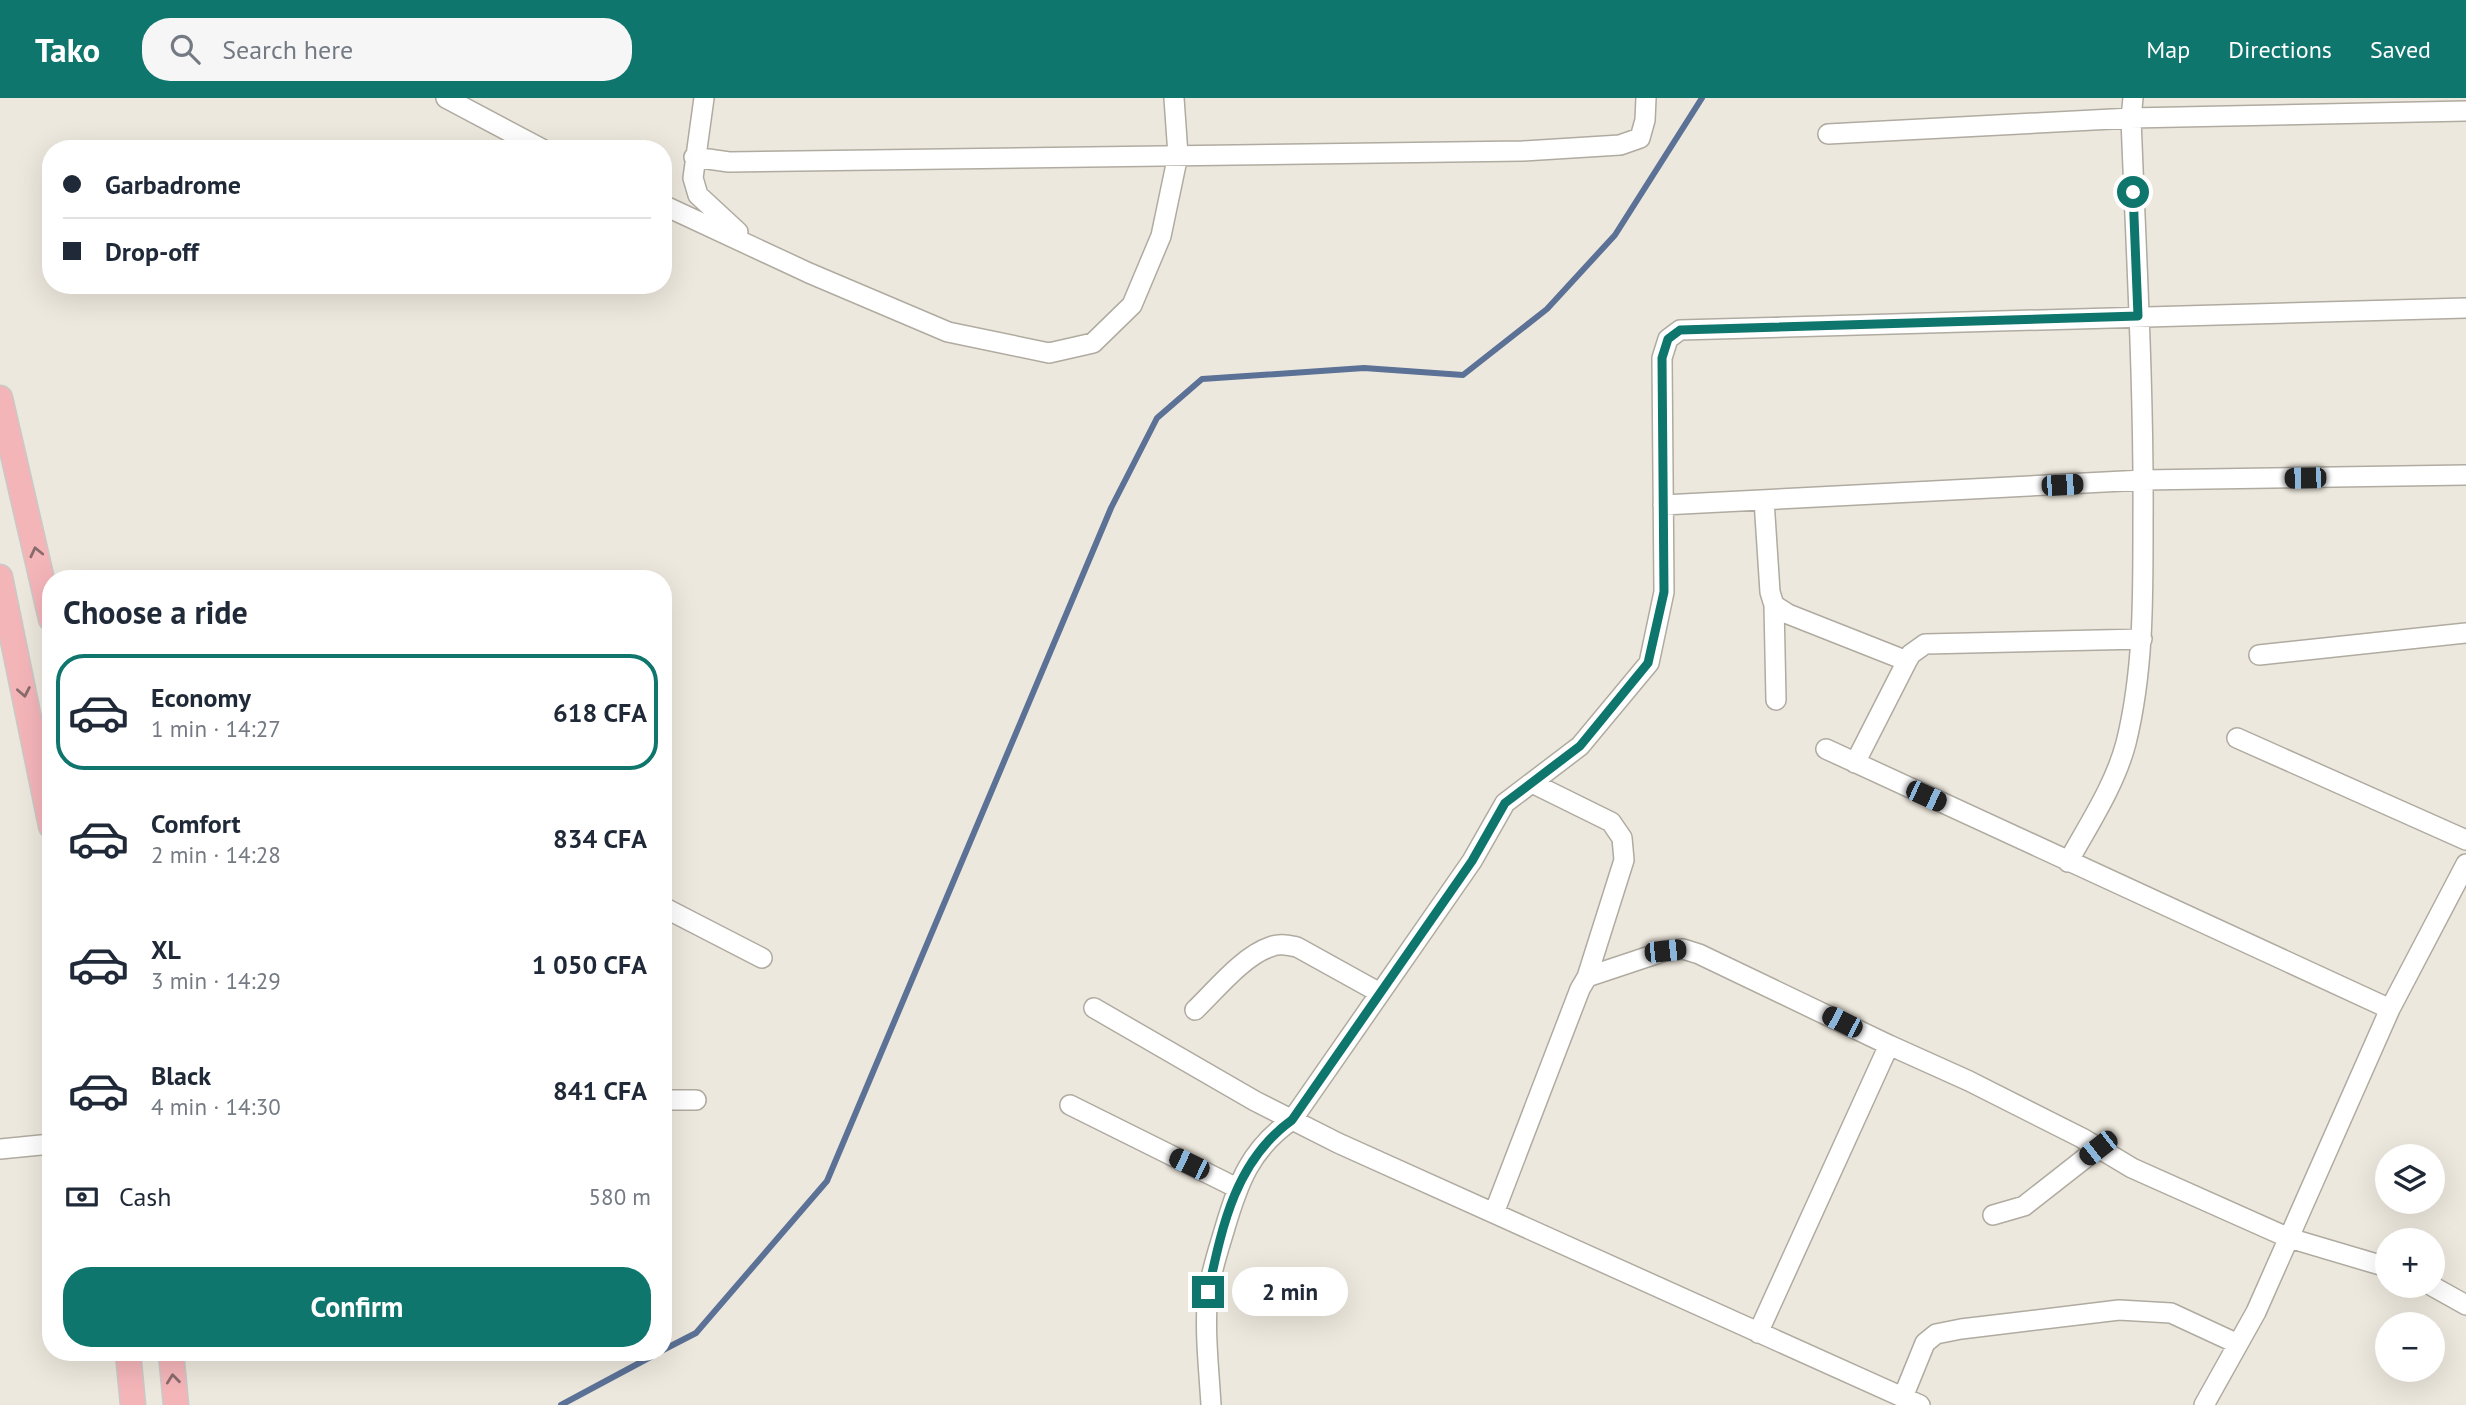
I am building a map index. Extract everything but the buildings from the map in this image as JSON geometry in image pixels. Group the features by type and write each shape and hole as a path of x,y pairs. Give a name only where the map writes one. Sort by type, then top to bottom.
{"main road":[{"path":"0,398 42,580"},
{"path":"0,577 7,639 42,787"},
{"path":"129,1361 133,1405"},
{"path":"172,1361 176,1405"}],"street":[{"path":"446,98 525,140"},
{"path":"704,98 694,157 693,178 698,195 759,250"},
{"path":"672,209 948,332 1049,353 1093,343 1132,305 1161,236 1178,155 1174,98"},
{"path":"694,157 729,162 1523,151 1620,145 1640,138 1645,120 1646,98"},
{"path":"2068,862 2119,765 2131,719 2142,639 2143,481 2131,118 2133,98"},
{"path":"1828,134 2131,118 2466,111"},
{"path":"1211,1405 1208,1292 1237,1188 1264,1142 1292,1120 1472,861 1505,803 1580,746 1648,663 1664,592 1662,358 1668,339 1680,330 2466,308"},
{"path":"1663,505 2143,481 2466,475"},
{"path":"1764,500 1769,592 1774,605 1776,700"},
{"path":"1774,605 1788,614 1907,661"},
{"path":"2259,655 2466,633"},
{"path":"1855,763 1911,654 1925,644 2142,639"},
{"path":"2236,738 2466,840"},
{"path":"1826,749 2390,1009"},
{"path":"1494,1213 1587,976 1624,860 1622,838 1611,822 1532,783"},
{"path":"2204,1405 2256,1312 2390,1009 2466,864"},
{"path":"672,912 762,958"},
{"path":"1195,1010 1252,956 1269,947 1283,944 1297,947 1380,993"},
{"path":"1587,976 1665,951 1683,949 1699,954 1969,1081 2132,1168 2289,1238 2375,1263"},
{"path":"1094,1008 1292,1120 1338,1143 1911,1401 1925,1343 1936,1334 1961,1329 2119,1310 2171,1313 2238,1344"},
{"path":"1758,1333 1889,1045"},
{"path":"672,1100 696,1100"},
{"path":"1070,1105 1237,1188"},
{"path":"0,1149 42,1145"},
{"path":"1993,1215 2024,1206 2098,1148"},
{"path":"2445,1293 2466,1305"}],"waterway":[{"path":"672,1345 696,1333 827,1181 1111,508 1157,418 1202,379 1364,368 1463,375 1547,309 1615,235 1702,98"},
{"path":"561,1405 643,1361"}],"route":[{"path":"1208,1292 1237,1188 1264,1142 1292,1120 1472,861 1505,803 1580,746 1648,663 1664,592 1662,358 1668,339 1680,330 2138,316 2133,192"}]}
